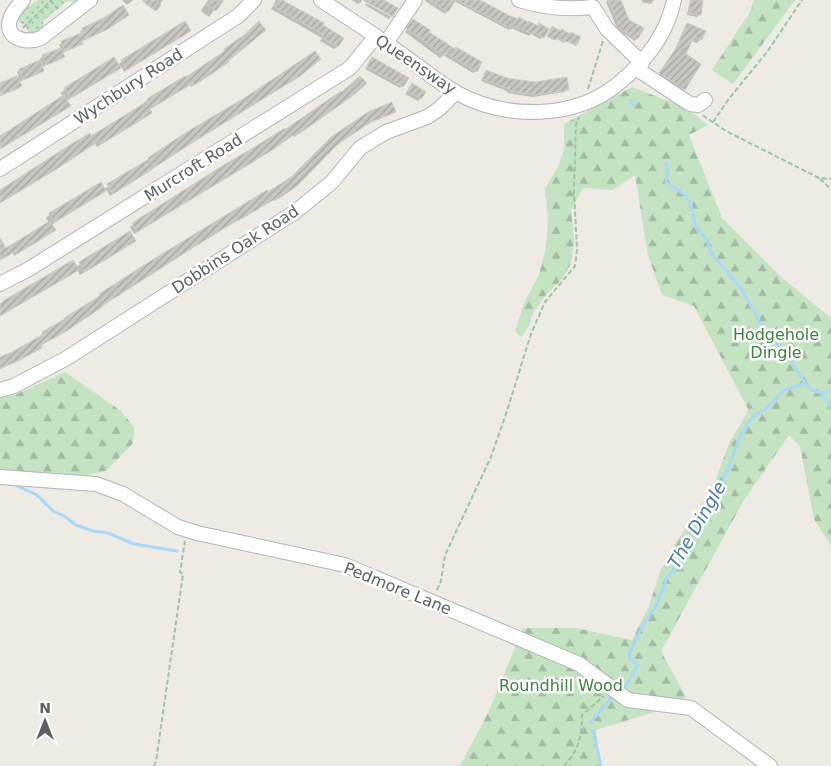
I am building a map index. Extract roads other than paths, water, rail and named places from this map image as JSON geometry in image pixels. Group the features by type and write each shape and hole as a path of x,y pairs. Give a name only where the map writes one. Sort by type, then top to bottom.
{"street":[{"path":"23,0 10,17 10,28 13,36 32,42 41,38 90,0"},
{"name":"Wychbury Road","path":"0,169 238,16 254,0"},
{"name":"Queensway","path":"321,0 456,92 493,108 516,112 546,112 567,108 595,99 613,89 639,66 662,35 670,20 674,0"},
{"name":"Murcroft Road","path":"0,284 29,269 350,68 381,40 415,0"},
{"path":"519,0 552,8 572,10 592,4 606,29 639,66 690,104 701,103"},
{"name":"Dobbins Oak Road","path":"0,390 14,386 67,358 294,212 332,182 360,148 386,132 427,117 439,110 456,92"},
{"name":"Pedmore Lane","path":"0,477 96,484 123,494 178,527 187,530 345,565 579,664 628,700 691,708 770,766"}],"waterway":[{"name":"The Dingle","path":"631,101 634,106"},
{"name":"The Dingle","path":"666,163 668,173 666,182 684,194 691,204 695,225 707,241 712,254 740,287 769,337 783,349 805,383 812,390 821,393 831,391"},
{"name":"The Dingle","path":"625,687 638,665 630,659 629,654 643,625 656,606 667,578 683,555 724,479 739,439 747,424 756,414 766,409 783,391 805,383"},
{"path":"821,393 831,407"},
{"path":"15,485 37,495 53,511 76,525 93,531 108,533 134,544 177,551"},
{"name":"The Dingle","path":"591,722 614,694"},
{"name":"The Dingle","path":"593,730 601,766"}],"park label":[{"name":"Hodgehole Dingle","path":"776,343"},
{"name":"Roundhill Wood","path":"561,685"}]}
